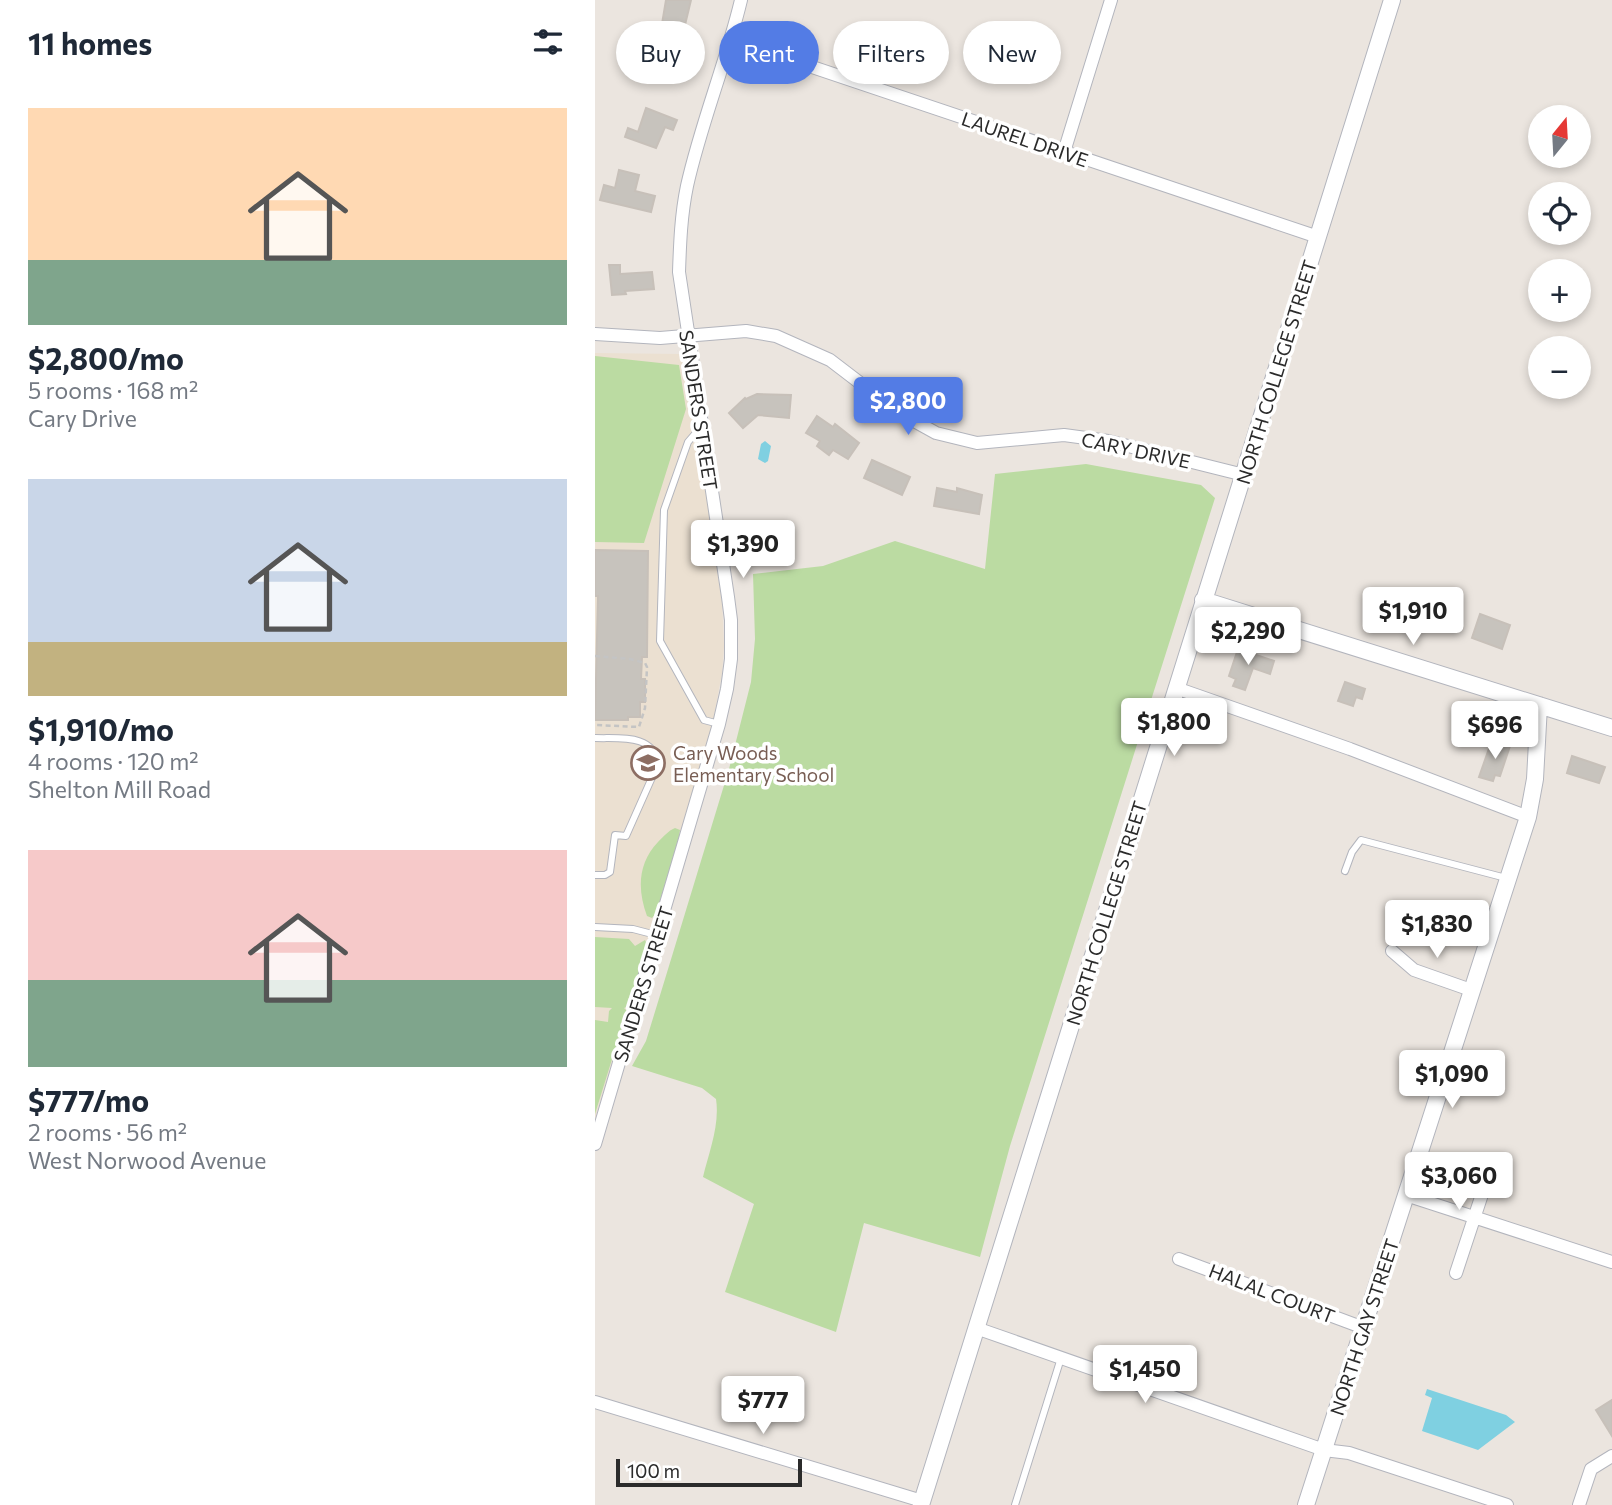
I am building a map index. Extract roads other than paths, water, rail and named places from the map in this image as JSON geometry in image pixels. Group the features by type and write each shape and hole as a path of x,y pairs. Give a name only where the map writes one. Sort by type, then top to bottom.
{"main road":[{"name":"NORTH COLLEGE STREET","path":"922,1503 1392,0"},
{"path":"1203,600 1612,728"},
{"name":"NORTH GAY STREET","path":"1307,1505 1528,817 1535,779 1539,705"}],"street":[{"name":"SANDERS STREET","path":"736,21 741,0"},
{"path":"1064,152 1111,0"},
{"name":"LAUREL DRIVE","path":"819,69 1318,237"},
{"name":"SANDERS STREET","path":"595,1144 658,935 727,689 731,620 679,272 681,229 688,185 719,83"},
{"name":"CARY DRIVE","path":"595,334 660,338 746,331 776,336 790,340 829,360 898,412 936,433 977,443 1064,435 1108,440 1244,475"},
{"path":"1176,688 1350,749 1528,817"},
{"path":"1392,951 1414,970 1471,990"},
{"path":"1456,1273 1493,1161"},
{"path":"1406,1195 1612,1262"},
{"name":"HALAL COURT","path":"1179,1259 1364,1328"},
{"path":"976,1328 1324,1450 1349,1453 1507,1505"},
{"path":"595,1402 922,1503"},
{"path":"1579,1505 1591,1469 1612,1456"}],"lane":[{"path":"702,427 688,442 664,510 660,641 704,720 719,724"},
{"path":"595,738 639,740 652,748 658,764 626,836 615,835 610,872 595,875"},
{"path":"1345,871 1352,852 1361,840 1507,878"},
{"path":"595,927 633,929 658,935"},
{"path":"1015,1505 1061,1358"}],"water":[{"path":"765,441 771,446 768,461 765,463 758,459 761,444"},
{"path":"1427,1389 1506,1415 1515,1422 1478,1450 1422,1431 1432,1398 1425,1395"}],"place":[{"name":"Cary Woods Elementary School","path":"648,763"}]}
